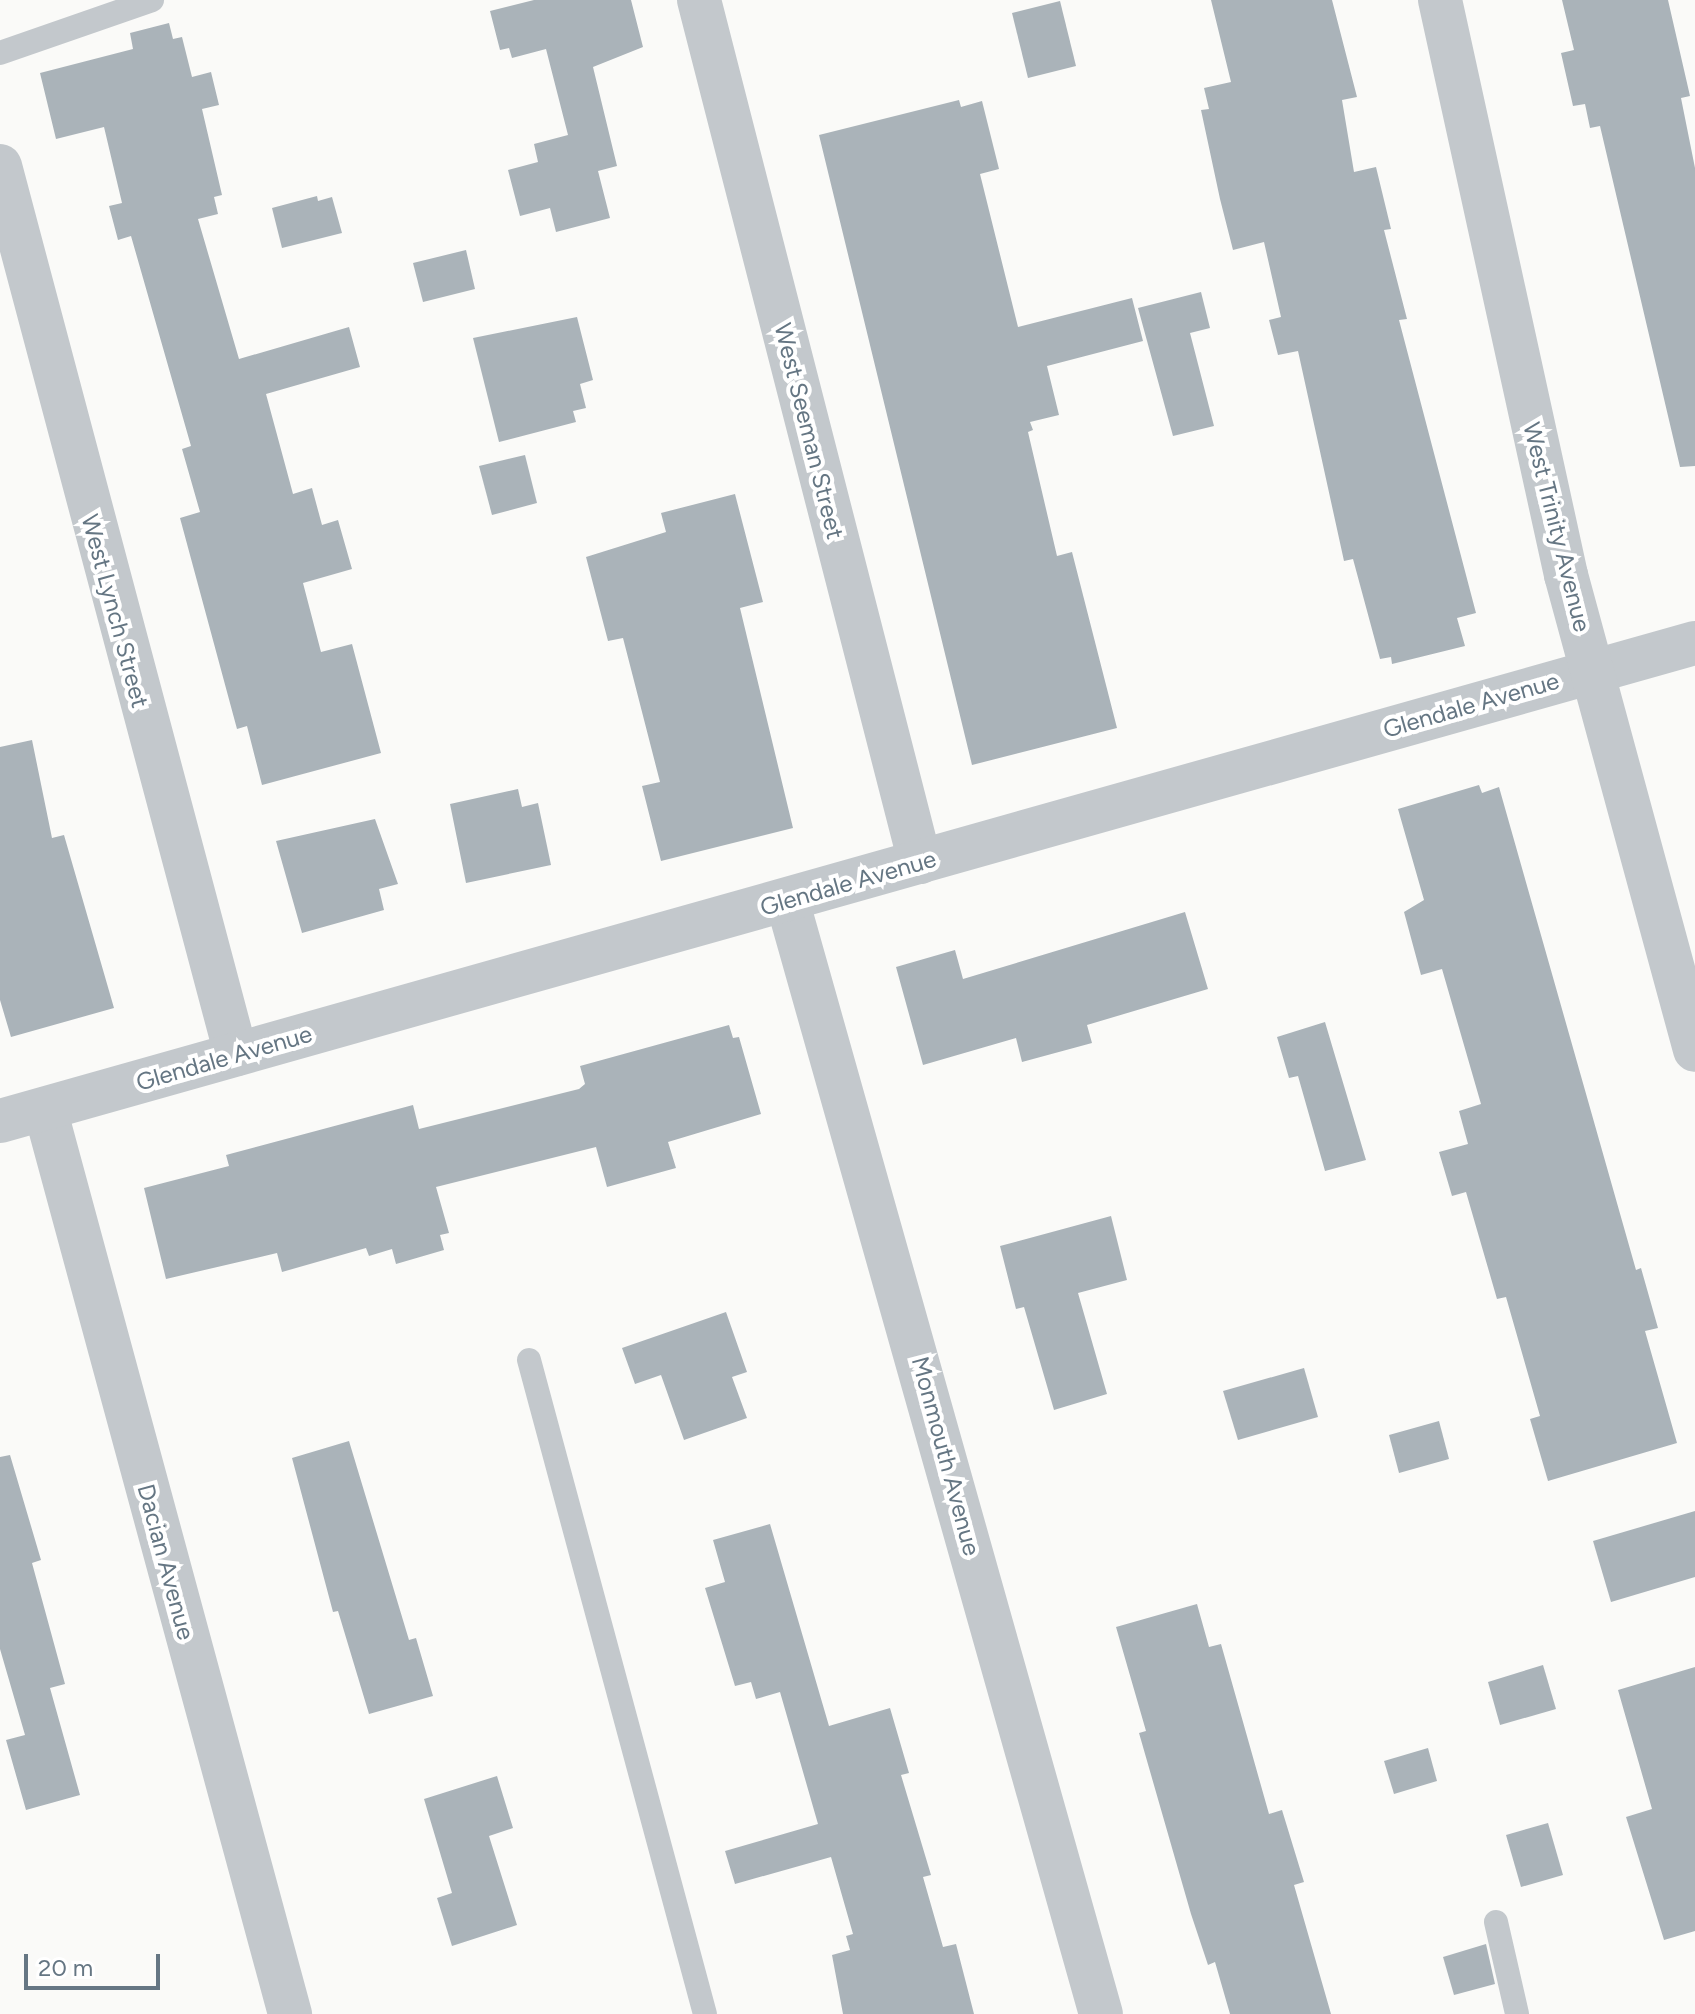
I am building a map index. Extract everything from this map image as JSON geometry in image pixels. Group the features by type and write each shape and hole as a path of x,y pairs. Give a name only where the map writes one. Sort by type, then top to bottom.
{"street":[{"name":"West Seeman Street","path":"699,0 920,862"},
{"name":"West Trinity Avenue","path":"1440,0 1566,575 1695,1050"},
{"name":"West Lynch Street","path":"0,166 236,1054"},
{"name":"Glendale Avenue","path":"0,1121 1695,643"},
{"name":"Monmouth Avenue","path":"787,900 1101,2014"},
{"name":"Dacian Avenue","path":"45,1109 290,2014"}],"lane":[{"path":"0,53 152,0"},
{"path":"529,1360 705,2014"},
{"path":"1496,1922 1517,2014"}],"building":[{"path":"534,0 631,0 643,47 593,67 617,166 598,171 610,218 556,232 550,208 520,216 508,170 538,162 534,144 568,135 546,49 512,58 509,48 500,50 490,11"},
{"path":"1211,0 1332,0 1357,97 1342,100 1354,172 1376,167 1391,229 1384,230 1407,319 1399,320 1476,613 1457,618 1465,646 1392,664 1391,657 1380,659 1353,559 1344,561 1298,351 1278,355 1269,320 1281,317 1264,242 1233,250 1201,110 1209,109 1204,88 1231,82"},
{"path":"1562,0 1668,0 1690,96 1681,98 1695,168 1695,466 1680,467 1600,126 1590,128 1585,104 1573,106 1561,53 1574,50"},
{"path":"1060,1 1076,66 1028,78 1012,13"},
{"path":"169,23 173,39 182,37 192,77 211,72 219,105 202,109 222,195 214,197 218,214 198,219 239,359 349,327 360,367 266,394 293,494 312,488 322,525 338,520 352,569 303,583 321,652 352,644 381,753 262,785 247,726 237,729 180,518 200,512 182,449 191,446 131,236 118,240 109,206 122,203 104,127 56,139 40,73 133,49 130,33"},
{"path":"959,100 961,107 982,101 999,169 980,174 1018,327 1132,298 1143,341 1047,366 1059,415 1030,422 1033,430 1028,432 1057,556 1072,552 1117,728 972,765 819,135"},
{"path":"317,196 318,201 332,197 342,233 282,248 272,208"},
{"path":"466,250 475,289 423,302 413,263"},
{"path":"1201,292 1210,328 1190,333 1214,426 1173,436 1138,308"},
{"path":"577,317 593,380 580,384 586,408 573,411 576,422 499,442 473,338"},
{"path":"525,455 537,503 492,515 479,466"},
{"path":"735,494 763,602 740,608 793,828 661,861 642,786 660,782 623,638 608,641 586,557 666,532 661,513"},
{"path":"32,740 52,838 64,835 114,1008 11,1037 0,1000 0,747"},
{"path":"1479,785 1482,793 1499,787 1636,1270 1641,1268 1658,1328 1645,1331 1677,1443 1548,1481 1530,1419 1540,1416 1506,1297 1497,1299 1466,1192 1452,1196 1439,1152 1468,1144 1459,1111 1481,1104 1442,969 1421,975 1404,912 1424,900 1398,809"},
{"path":"518,789 522,807 538,803 551,865 466,883 450,804"},
{"path":"375,819 398,884 379,889 384,910 302,933 276,841"},
{"path":"1185,912 1208,989 1087,1025 1092,1043 1022,1062 1016,1038 923,1065 896,967 955,950 963,979"},
{"path":"1325,1022 1366,1160 1325,1171 1298,1076 1289,1078 1277,1037"},
{"path":"729,1025 733,1038 739,1037 761,1114 668,1142 676,1168 607,1187 596,1147 436,1187 449,1233 440,1235 444,1250 396,1264 392,1249 369,1256 366,1248 282,1272 277,1253 166,1279 144,1188 229,1166 226,1155 413,1105 419,1129 579,1089 585,1084 580,1066"},
{"path":"1111,1216 1127,1280 1078,1293 1107,1394 1054,1410 1024,1307 1016,1309 1000,1246"},
{"path":"726,1312 747,1372 732,1377 747,1418 684,1440 661,1375 635,1384 622,1348"},
{"path":"1304,1368 1318,1417 1238,1440 1223,1391"},
{"path":"1439,1421 1449,1459 1399,1473 1389,1435"},
{"path":"349,1441 409,1640 416,1638 433,1696 369,1714 338,1611 333,1612 292,1458"},
{"path":"10,1455 41,1560 32,1563 65,1684 50,1688 80,1795 26,1810 6,1740 25,1735 0,1649 0,1457"},
{"path":"1695,1511 1695,1577 1611,1602 1593,1541"},
{"path":"770,1524 829,1726 890,1708 909,1773 901,1775 931,1875 923,1877 943,1947 956,1944 974,2014 843,2014 832,1955 850,1950 846,1936 853,1934 831,1857 735,1884 725,1851 818,1824 780,1692 756,1699 751,1682 735,1686 705,1588 725,1582 713,1540"},
{"path":"1197,1604 1209,1647 1221,1644 1269,1814 1282,1810 1304,1882 1294,1885 1331,2014 1230,2014 1215,1962 1208,1965 1191,1914 1139,1733 1146,1731 1116,1627"},
{"path":"1543,1665 1556,1709 1500,1725 1488,1682"},
{"path":"1695,1667 1695,1931 1664,1940 1626,1817 1652,1809 1618,1690"},
{"path":"1428,1748 1437,1781 1394,1794 1384,1761"},
{"path":"497,1776 513,1828 489,1836 517,1925 452,1946 437,1898 452,1893 424,1799"},
{"path":"1548,1823 1563,1875 1521,1887 1506,1835"},
{"path":"1486,1944 1495,1984 1454,1995 1443,1957"}]}
